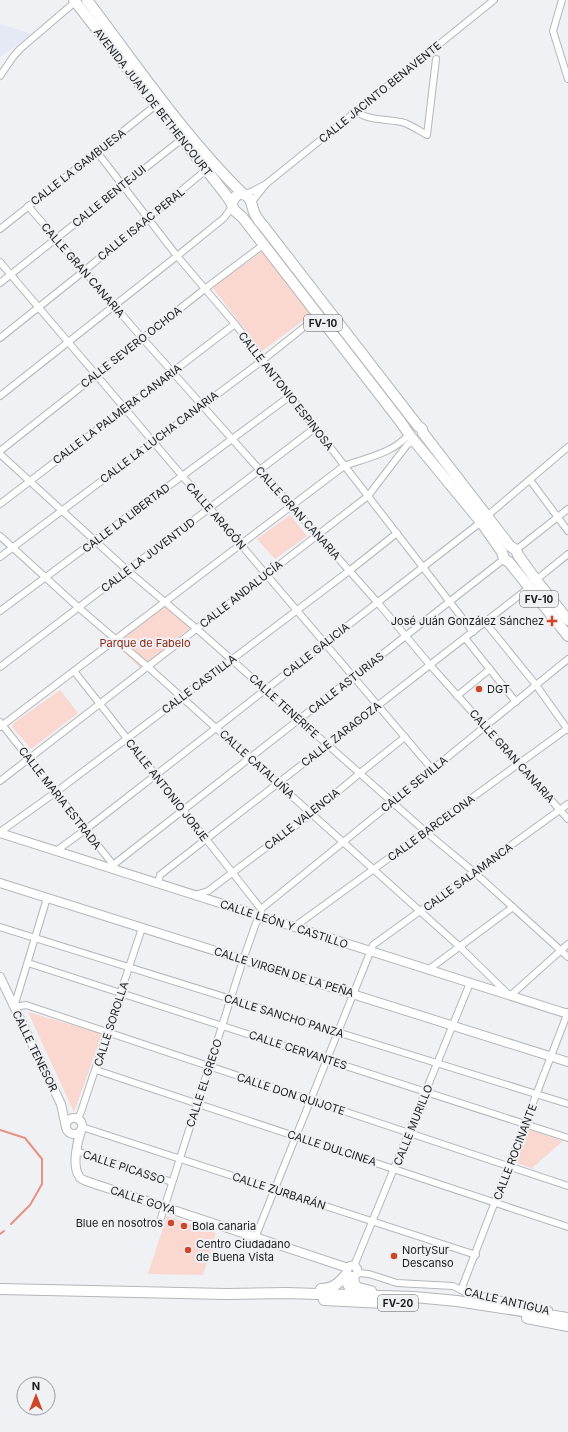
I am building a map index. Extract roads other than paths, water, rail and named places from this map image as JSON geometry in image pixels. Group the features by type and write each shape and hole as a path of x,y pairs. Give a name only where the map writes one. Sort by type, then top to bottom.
{"main road":[{"path":"75,1 82,1 89,4"},
{"name":"AVENIDA JUAN DE BETHENCOURT","path":"75,1 182,138 233,208 243,218 411,437 484,519"},
{"name":"AVENIDA JUAN DE BETHENCOURT","path":"89,4 156,92 214,163 243,194"},
{"path":"243,194 236,196 233,199 233,208 241,214 246,213 250,209 251,203"},
{"name":"FV-10","path":"243,194 249,198 251,203"},
{"name":"AVENIDA JUAN DE BETHENCOURT","path":"251,203 256,217 421,430 510,554"},
{"path":"411,437 419,440 422,437 421,430"},
{"name":"FV-10","path":"510,554 533,584 568,636"},
{"name":"FV-10","path":"533,584 568,620"},
{"path":"337,1294 351,1274"},
{"path":"351,1274 350,1290 360,1298 418,1301"},
{"path":"285,1296 298,1290 328,1289 337,1285 351,1274"},
{"path":"351,1274 354,1284 358,1288 366,1291 400,1294 418,1301"},
{"name":"FV-20","path":"0,1289 457,1301 566,1318"},
{"name":"FV-20","path":"285,1296 354,1294"},
{"name":"FV-20","path":"418,1301 568,1326"}],"street":[{"name":"CALLE JACINTO BENAVENTE","path":"266,184 494,0"},
{"path":"562,0 553,31 568,79"},
{"path":"0,76 20,49 75,1"},
{"path":"356,111 359,114 404,123 427,134 436,59"},
{"name":"CALLE LA GAMBUESA","path":"0,228 156,105"},
{"name":"CALLE BENTEJUI","path":"0,283 182,138"},
{"name":"CALLE ANTONIO ESPINOSA","path":"97,152 177,256 206,288 235,324 473,632"},
{"name":"CALLE ISAAC PERAL","path":"0,338 206,170"},
{"path":"243,194 253,191 266,184"},
{"path":"251,203 266,184"},
{"name":"CALLE GRAN CANARIA","path":"28,206 378,603 430,666 568,819"},
{"path":"0,396 177,256 224,218 233,208"},
{"name":"CALLE SEVERO OCHOA","path":"0,451 143,337 263,245"},
{"name":"CALLE ARAGÓN","path":"0,262 432,770"},
{"name":"CALLE LA LUCHA CANARIA","path":"0,557 262,360 318,316"},
{"name":"CALLE LA PALMERA CANARIA","path":"0,504 235,324"},
{"name":"CALLE LA LIBERTAD","path":"0,611 290,396"},
{"name":"CALLE LA JUVENTUD","path":"0,667 315,428"},
{"path":"1,725 344,466 391,449 411,437"},
{"name":"CALLE ANDALUCÍA","path":"0,781 368,496 407,445 411,437"},
{"name":"CALLE GALICIA","path":"56,851 378,603 484,519 568,447"},
{"name":"CALLE TENERIFE","path":"0,454 128,570 568,956"},
{"path":"530,480 568,531"},
{"name":"CALLE ASTURIAS","path":"113,865 568,509"},
{"name":"CALLE CASTILLA","path":"0,832 56,792 349,571 396,533"},
{"name":"CALLE CATALUÑA","path":"0,536 79,608 148,666 460,947 510,996"},
{"name":"CALLE ZARAGOZA","path":"158,884 160,875 486,622 568,554"},
{"path":"486,622 536,685 568,729"},
{"path":"465,638 516,702"},
{"name":"CALLE SEVILLA","path":"261,912 343,842 568,659"},
{"path":"457,696 490,669"},
{"name":"CALLE ANTONIO JORJE","path":"74,671 232,872 261,912"},
{"name":"CALLE MARIA ESTRADA","path":"1,725 30,758 113,865 121,872"},
{"name":"CALLE BARCELONA","path":"294,927 568,729"},
{"name":"CALLE VALENCIA","path":"195,895 208,892 232,872 311,814 405,737"},
{"name":"CALLE SALAMANCA","path":"370,951 373,945 568,804"},
{"name":"CALLE LEÓN Y CASTILLO","path":"0,832 158,884 261,912 294,927 568,1014"},
{"name":"CALLE VIRGEN DE LA PEÑA","path":"0,883 568,1062"},
{"path":"14,1007 48,898"},
{"path":"428,970 513,907"},
{"name":"CALLE EL GRECO","path":"161,1218 243,960 261,912"},
{"name":"CALLE SANCHO PANZA","path":"0,927 568,1104"},
{"name":"CALLE SOROLLA","path":"77,1119 96,1070 142,928"},
{"path":"510,996 568,944"},
{"path":"255,1238 370,951"},
{"name":"CALLE CERVANTES","path":"28,963 568,1138"},
{"name":"CALLE TENESOR","path":"0,977 61,1104 67,1129"},
{"name":"CALLE MURILLO","path":"351,1274 470,983"},
{"name":"CALLE DON QUIJOTE","path":"14,1007 26,1005 568,1186"},
{"name":"CALLE ROCINANTE","path":"461,1290 476,1255 536,1094 568,1014"},
{"name":"CALLE DULCINEA","path":"96,1070 568,1226"},
{"name":"CALLE TENESOR","path":"61,1104 77,1119"},
{"path":"77,1119 81,1122 81,1129 75,1134 67,1129 69,1120 77,1119"},
{"name":"CALLE GOYA","path":"67,1129 76,1151"},
{"name":"CALLE ZURBARÁN","path":"81,1129 180,1158 476,1255"},
{"name":"CALLE GOYA","path":"81,1129 76,1151 77,1173 82,1179 255,1238 351,1274"},
{"name":"CALLE PICASSO","path":"76,1151 172,1182"},
{"name":"CALLE ANTIGUA","path":"351,1274 368,1274 397,1283 453,1286 467,1293 566,1318"}],"waterway":[{"path":"0,1130 25,1138 42,1159 42,1184 30,1205 11,1224"},
{"path":"0,1234 4,1231"}],"place":[{"name":"José Juán González Sánchez","path":"552,621"},
{"name":"DGT","path":"479,689"},
{"name":"Blue en nosotros","path":"171,1223"},
{"name":"Bola canaria","path":"184,1226"},
{"name":"Centro Ciudadano de Buena Vista","path":"188,1250"},
{"name":"NortySur Descanso","path":"394,1256"}],"park label":[{"name":"Parque de Fabelo","path":"145,643"}]}
